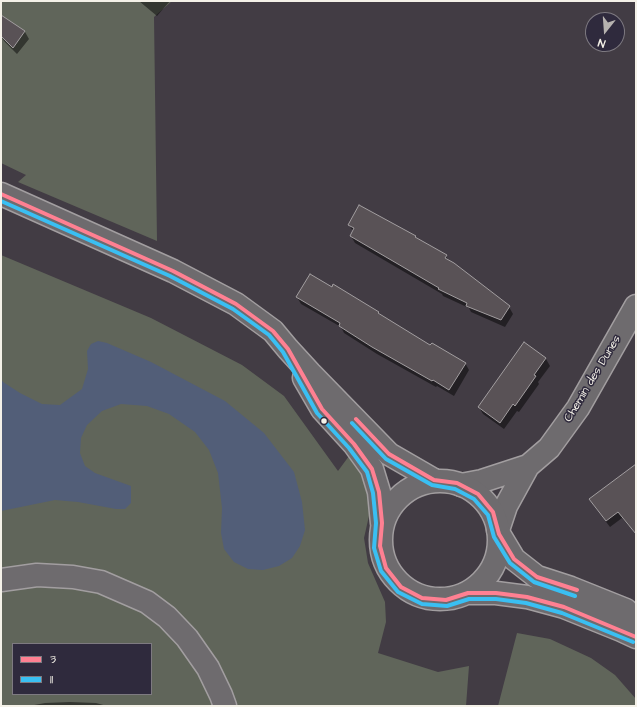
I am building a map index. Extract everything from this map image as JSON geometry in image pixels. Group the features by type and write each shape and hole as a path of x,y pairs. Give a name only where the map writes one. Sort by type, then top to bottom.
{"street":[{"path":"1,194 173,271 236,304 273,331 288,349 389,454 434,480 457,483 478,494 493,512 499,532 514,559 537,577 571,588 626,610 636,620"},
{"name":"Chemin des Dunes","path":"499,532 506,506 528,466 549,448 578,408 636,306"},
{"path":"288,349 322,408 354,444 372,469 379,492 382,523 380,546 386,568 401,587 422,598 446,600 468,593 496,592 527,597 564,607 636,637"},
{"name":"Chemin des Dunes","path":"461,485 482,481 528,466"},
{"path":"382,523 393,502 411,487 434,480"},
{"path":"468,593 486,578 497,558 499,532"},
{"path":"1,580 36,575 73,576 101,582 147,602 167,617 187,638 208,668 225,706"}],"shaded area":[{"path":"1,1 172,1 154,17 157,241 18,182 26,175 1,163"},
{"path":"1,255 151,318 242,365 284,396 338,471 349,456 364,474 371,507 364,538 368,563 385,602 386,622 378,653 438,672 469,666 466,706 1,706"},
{"path":"517,633 550,639 591,658 615,675 636,699 636,706 498,706"}],"water":[{"path":"98,341 107,343 151,362 225,401 264,433 294,472 302,502 305,530 300,546 292,558 279,566 263,570 248,569 234,562 224,549 221,533 222,508 218,473 209,450 195,432 169,414 147,406 121,404 102,411 87,425 81,438 80,453 85,466 95,473 131,486 131,503 125,509 55,500 1,511 1,379 3,382 20,393 42,404 60,405 82,389 88,369 87,351 91,344"}],"building":[{"path":"1,15 25,31 13,48 1,36"},
{"path":"359,205 416,236 415,237 447,255 445,258 454,263 510,306 501,320 466,306 467,303 438,289 439,288 350,236 354,228 348,225"},
{"path":"310,274 332,287 333,284 430,345 432,343 466,363 449,390 372,347 339,326 340,323 296,297"},
{"path":"524,342 546,358 534,375 536,376 515,406 513,404 500,423 478,407"},
{"path":"636,464 636,534 618,512 606,521 589,499"}],"transit line":[{"name":"3","path":"1,194 173,271 236,304 273,331 288,349 322,409 354,444 372,469 379,492 382,523 380,546 386,568 401,587 422,598 446,600 468,593 496,593 527,597 564,607 636,637"},
{"name":"11","path":"1,201 170,276 233,309 269,335 283,352 317,413 349,448 367,472 373,493 376,523 374,548 381,571 398,592 422,604 447,606 469,599 496,599 526,603 562,613 633,642"},
{"name":"3","path":"356,419 389,454 434,480 457,483 478,494 493,512 499,534 514,559 537,577 577,590"},
{"name":"11","path":"352,423 386,459 432,485 455,489 474,499 488,515 494,537 510,563 534,582 575,596"}]}
